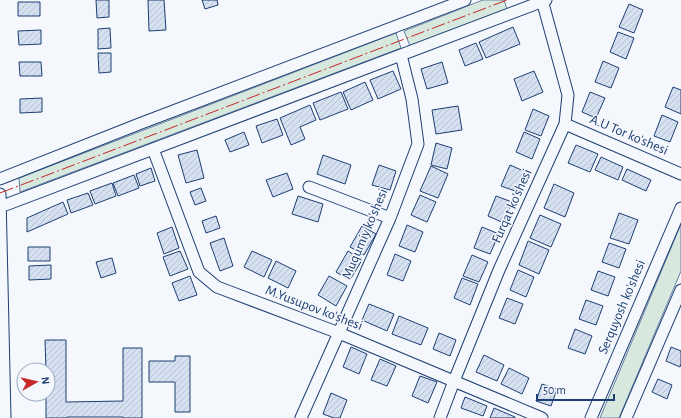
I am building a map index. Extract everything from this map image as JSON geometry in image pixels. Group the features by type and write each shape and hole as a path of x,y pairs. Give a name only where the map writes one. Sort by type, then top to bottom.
{"street":[{"path":"0,179 138,124 465,0"},
{"path":"0,206 401,56 544,0"},
{"name":"Furqat ko'shesi","path":"440,418 499,270 566,124 568,95 544,0"},
{"name":"Muqumiy ko'shesi","path":"301,418 390,218 418,144 412,99 401,56"},
{"name":"A.U Tor ko'shesi","path":"566,124 681,174"},
{"name":"M.Yusupov ko'shesi","path":"153,149 199,272 218,287 339,333 542,418"},
{"path":"309,187 390,218"},
{"path":"0,194 5,418"},
{"name":"Serquyosh ko'shesi","path":"591,418 681,208"},
{"path":"626,418 681,290"}],"shaded area":[{"path":"483,0 504,0 507,9 410,46 404,31"},
{"path":"396,33 401,48 20,192 19,178"},
{"path":"681,224 681,271 619,418 600,418"}],"building":[{"path":"96,0 109,0 109,17 97,18"},
{"path":"148,0 164,0 166,30 149,31"},
{"path":"202,0 217,0 218,5 205,9"},
{"path":"18,2 40,2 40,16 18,16"},
{"path":"629,4 643,10 634,33 619,27"},
{"path":"513,27 520,44 486,58 479,42"},
{"path":"110,28 111,48 98,49 98,29"},
{"path":"41,30 41,44 19,45 18,31"},
{"path":"618,32 634,38 626,59 610,52"},
{"path":"476,43 483,59 465,66 459,50"},
{"path":"98,53 111,53 111,72 99,73"},
{"path":"603,61 619,68 611,88 595,82"},
{"path":"19,62 41,62 42,76 20,76"},
{"path":"442,62 448,83 427,89 421,69"},
{"path":"393,71 401,89 378,99 370,80"},
{"path":"534,71 543,92 522,101 514,79"},
{"path":"365,82 373,100 351,110 343,92"},
{"path":"673,87 681,90 681,114 665,107"},
{"path":"341,92 348,109 320,120 313,103"},
{"path":"590,92 605,98 596,118 582,112"},
{"path":"42,98 42,112 20,113 20,99"},
{"path":"310,105 316,120 300,127 305,139 291,145 280,118"},
{"path":"458,106 462,130 436,134 432,110"},
{"path":"533,109 549,116 541,136 525,130"},
{"path":"662,115 678,122 670,142 654,136"},
{"path":"277,119 283,135 262,143 256,126"},
{"path":"244,132 249,145 230,152 225,140"},
{"path":"524,132 540,139 532,159 516,152"},
{"path":"436,143 452,148 447,169 431,165"},
{"path":"576,145 598,154 590,172 568,163"},
{"path":"197,150 204,178 186,183 178,155"},
{"path":"323,155 351,165 345,184 317,174"},
{"path":"601,157 623,167 618,180 595,170"},
{"path":"379,165 396,171 390,190 372,185"},
{"path":"510,165 526,172 518,192 501,186"},
{"path":"431,166 448,174 438,198 420,191"},
{"path":"151,168 155,181 140,186 136,174"},
{"path":"627,169 651,180 646,191 622,180"},
{"path":"287,173 293,189 273,197 266,180"},
{"path":"134,175 139,188 118,196 113,183"},
{"path":"112,183 116,196 95,204 90,191"},
{"path":"554,184 574,193 565,217 544,208"},
{"path":"201,188 206,201 195,205 190,192"},
{"path":"88,193 93,205 71,213 67,200"},
{"path":"420,195 436,202 427,222 411,215"},
{"path":"298,196 323,204 318,222 292,214"},
{"path":"496,196 512,202 504,223 488,216"},
{"path":"63,202 68,214 27,232 27,218"},
{"path":"619,213 638,220 629,244 610,238"},
{"path":"540,215 561,224 551,247 530,238"},
{"path":"216,216 220,228 206,233 202,221"},
{"path":"407,225 423,232 415,252 399,246"},
{"path":"362,226 376,234 364,255 350,247"},
{"path":"172,227 179,248 164,254 157,233"},
{"path":"482,227 499,234 490,254 474,248"},
{"path":"224,238 233,266 220,271 210,243"},
{"path":"528,241 549,250 539,274 519,265"},
{"path":"609,243 626,249 619,268 602,262"},
{"path":"28,247 50,247 50,261 28,261"},
{"path":"180,251 188,269 170,276 163,257"},
{"path":"252,251 272,260 264,277 244,267"},
{"path":"348,251 362,260 350,280 336,272"},
{"path":"395,254 411,261 403,281 387,275"},
{"path":"472,255 488,262 479,282 463,276"},
{"path":"112,258 116,273 101,278 96,262"},
{"path":"276,261 296,271 288,288 268,278"},
{"path":"51,265 51,279 29,280 29,266"},
{"path":"518,270 534,277 526,297 510,290"},
{"path":"598,271 615,277 608,296 591,290"},
{"path":"190,276 197,295 179,301 172,283"},
{"path":"329,276 347,286 336,306 318,295"},
{"path":"462,278 478,284 470,305 454,298"},
{"path":"507,298 523,304 515,324 499,318"},
{"path":"586,300 603,306 596,325 579,319"},
{"path":"369,304 394,314 387,331 362,320"},
{"path":"399,316 428,328 421,345 392,334"},
{"path":"575,329 592,336 585,354 568,348"},
{"path":"439,333 456,340 450,356 433,349"},
{"path":"45,340 66,340 66,402 123,401 123,348 142,348 142,418 46,418 46,402 56,402 56,362 46,362"},
{"path":"351,347 367,354 359,374 343,367"},
{"path":"671,347 681,351 680,367 666,361"},
{"path":"484,355 504,365 497,381 476,372"},
{"path":"175,356 190,356 190,412 175,412 175,382 149,382 149,361 175,361"},
{"path":"380,359 396,366 387,386 371,380"},
{"path":"509,368 529,378 522,394 501,384"},
{"path":"420,376 437,382 428,403 412,396"},
{"path":"658,379 672,385 667,399 652,392"},
{"path":"542,384 557,389 551,406 536,401"},
{"path":"331,393 347,400 340,418 334,418 323,414"},
{"path":"465,397 487,406 483,416 461,408"},
{"path":"494,408 515,417 515,418 490,418"}],"power":[{"path":"0,193 507,0"}]}
